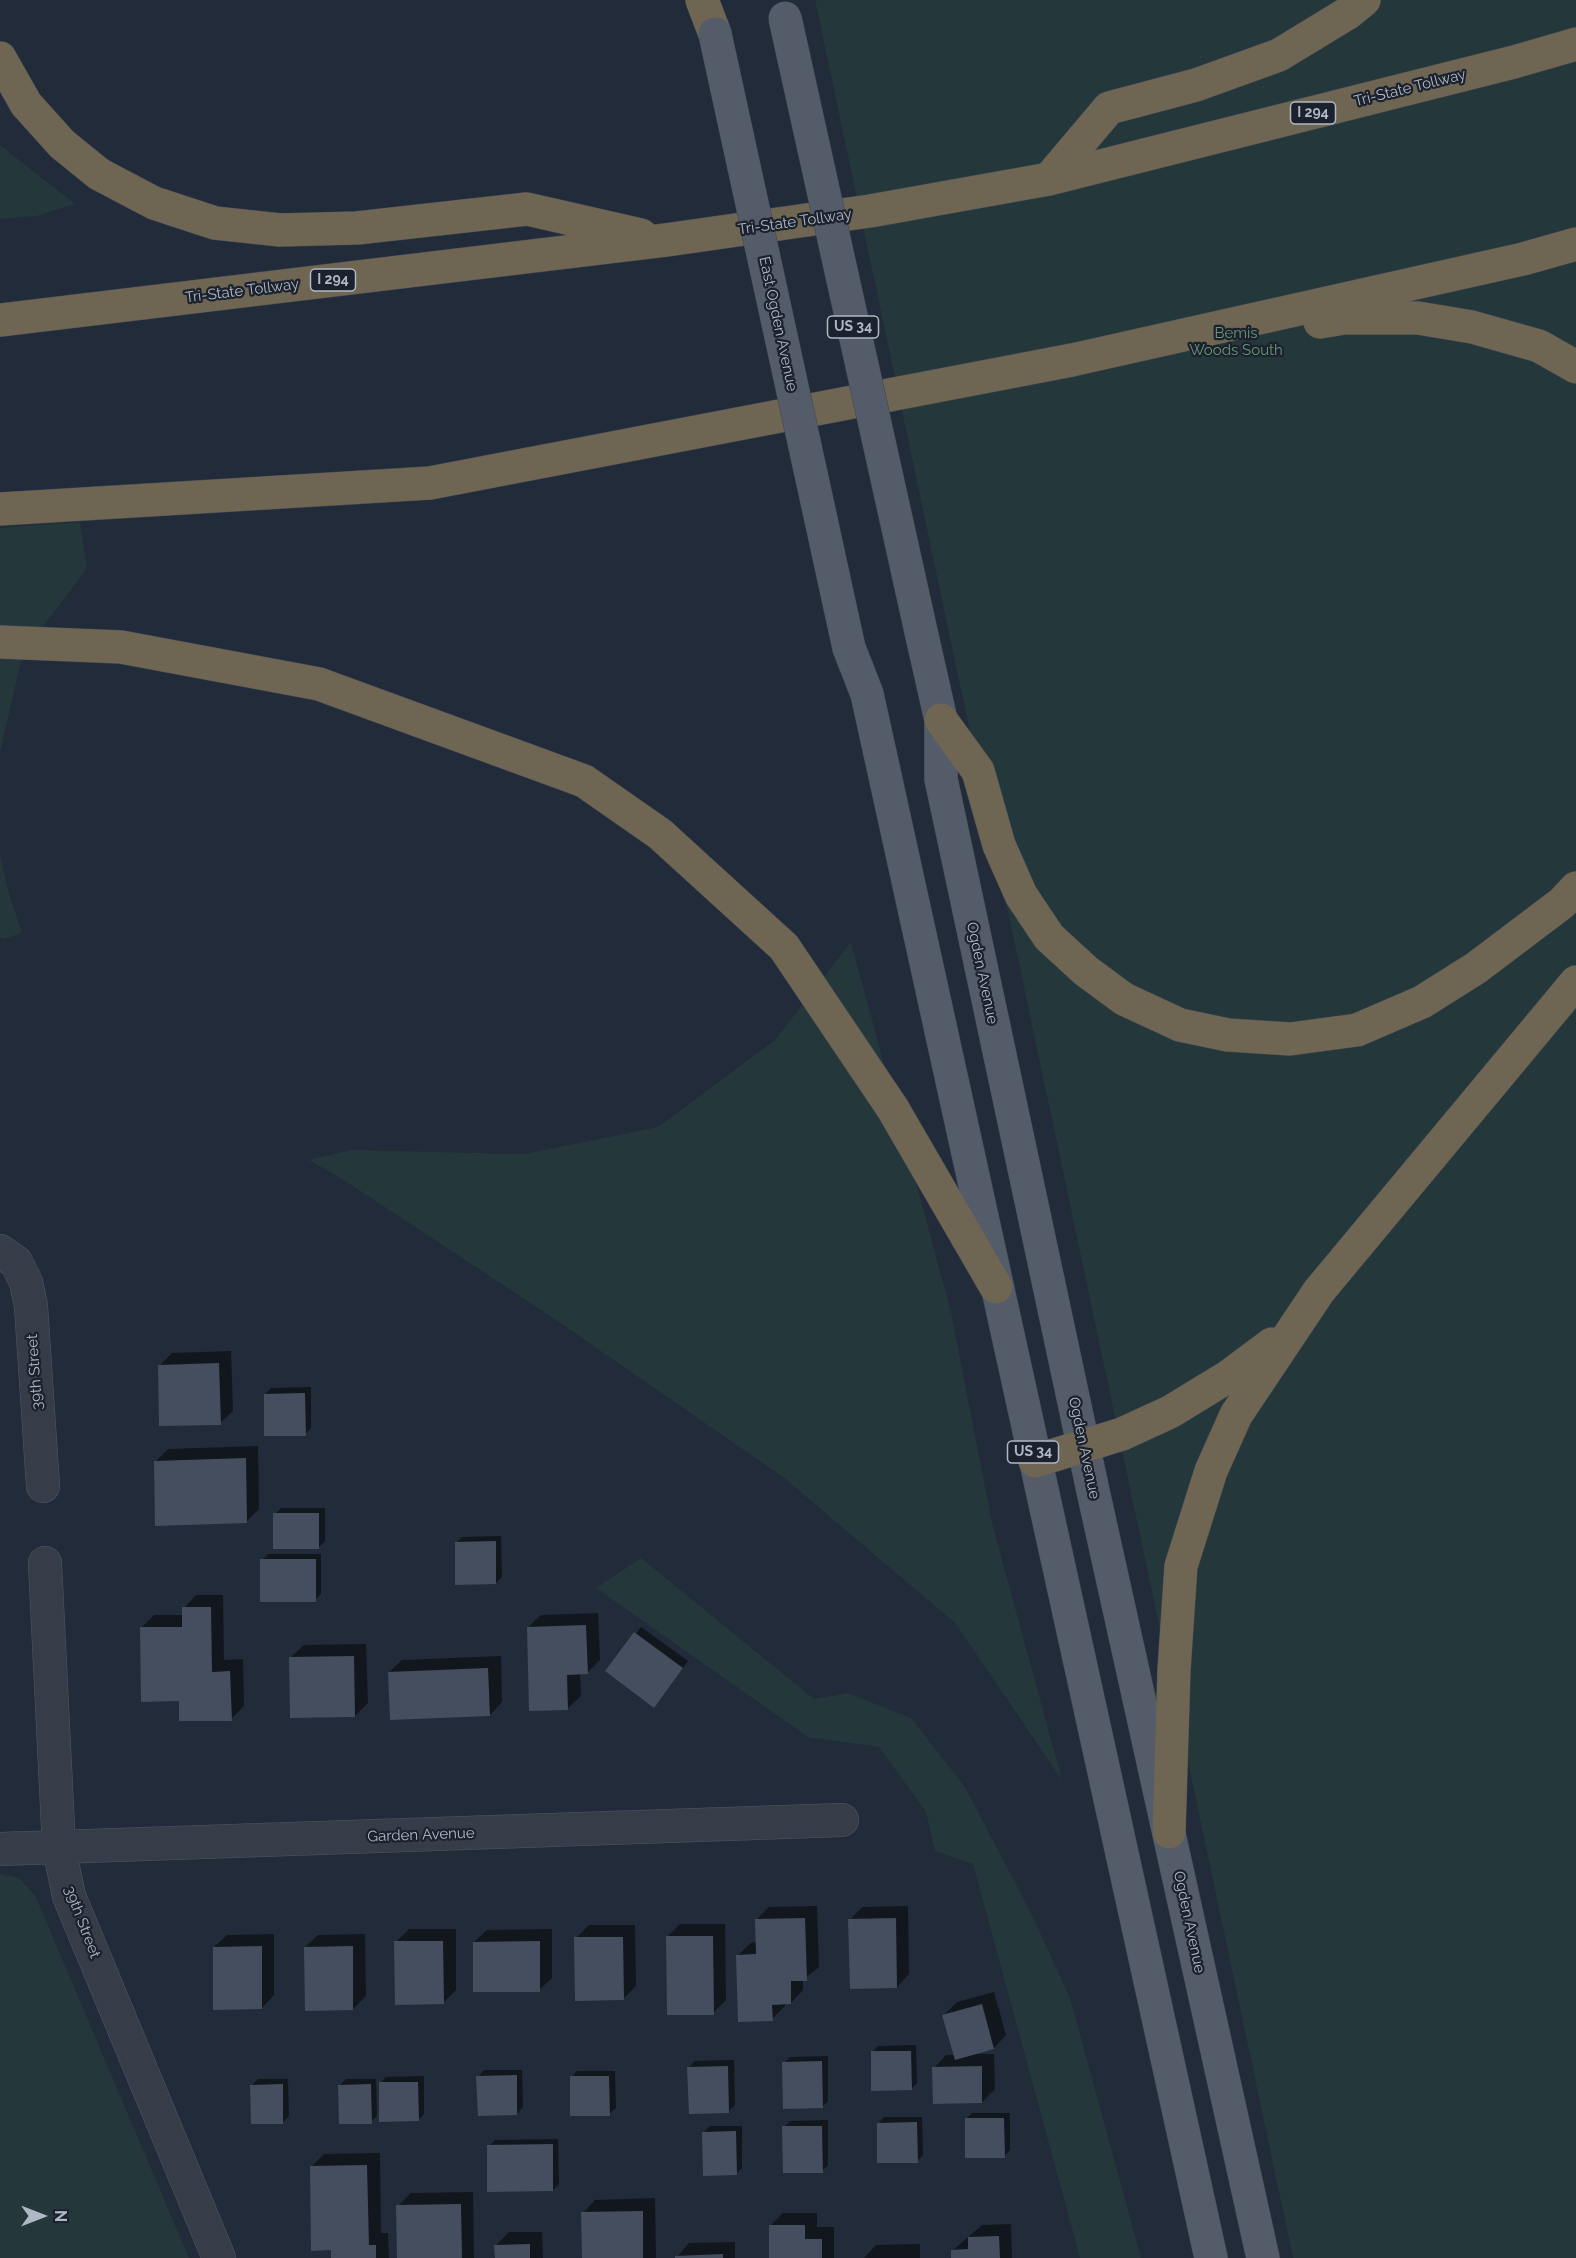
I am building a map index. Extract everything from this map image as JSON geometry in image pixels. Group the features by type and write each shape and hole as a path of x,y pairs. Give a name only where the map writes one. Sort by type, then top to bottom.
{"highway":[{"path":"702,0 715,34"},
{"path":"1049,179 1109,108 1196,85 1279,55 1348,13 1364,0"},
{"name":"Tri-State Tollway","path":"0,320 666,240 870,211 1049,179 1502,65 1576,44"},
{"path":"0,58 26,104 62,144 99,174 154,203 215,223 280,230 357,228 527,209 666,240"},
{"path":"0,509 430,483 1072,360 1523,259 1576,244"},
{"path":"1072,360 1344,318 1418,318 1472,327 1539,346 1576,368"},
{"path":"0,642 121,647 319,684 584,781 660,834 784,947 892,1109 996,1287"},
{"path":"941,720 978,771 999,844 1021,895 1049,937 1086,971 1124,999 1180,1025 1228,1035 1290,1040 1358,1030 1422,1002 1476,968 1563,903 1576,888"},
{"path":"1169,1832 1174,1670 1181,1566 1211,1471 1236,1415 1290,1331 1388,1205 1576,982"},
{"path":"1035,1461 1084,1448 1176,1410 1229,1376 1290,1331"}],"main road":[{"name":"East Ogden Avenue","path":"711,0 715,34 849,648 867,694 996,1287"},
{"name":"Ogden Avenue","path":"783,6 941,720 941,779 1084,1448 1263,2258"},
{"name":"US 34","path":"996,1287 1211,2258"}],"street":[{"name":"39th Street","path":"8,1256 26,1282 31,1306 43,1486"},
{"name":"39th Street","path":"45,1563 59,1848 69,1896 219,2258"},
{"name":"Garden Avenue","path":"0,1849 842,1820"}],"green space":[{"name":"Bemis Woods South","path":"815,0 1576,0 1576,2258 1293,2258"},
{"path":"0,145 75,204 37,216 0,219"},
{"path":"80,522 87,569 23,652 0,753 0,528"},
{"path":"0,853 8,890 22,933 4,939 0,937"},
{"path":"851,942 951,1312 992,1523 1062,1780 955,1623 783,1477 556,1320 347,1182 309,1160 351,1150 524,1154 658,1127 775,1040"},
{"path":"641,1558 814,1699 848,1693 911,1718 965,1787 1033,1917 1070,1998 1141,2258 1080,2258 973,1864 935,1851 926,1812 879,1747 808,1737 596,1588"},
{"path":"0,1874 19,1878 35,1895 189,2258 0,2258"}],"building":[{"path":"219,1363 221,1425 159,1426 158,1365"},
{"path":"305,1393 306,1436 264,1436 264,1394"},
{"path":"246,1458 247,1523 155,1526 154,1461"},
{"path":"273,1513 319,1513 319,1549 273,1549"},
{"path":"496,1541 496,1584 455,1585 455,1542"},
{"path":"260,1559 316,1559 316,1602 260,1602"},
{"path":"182,1607 211,1607 212,1672 230,1671 232,1721 179,1721 179,1701 141,1702 140,1627 182,1627"},
{"path":"586,1625 588,1674 567,1675 568,1710 529,1711 527,1627"},
{"path":"634,1632 683,1668 654,1708 605,1671"},
{"path":"354,1656 355,1717 290,1718 289,1657"},
{"path":"488,1668 490,1716 390,1720 388,1672"},
{"path":"805,1918 807,1981 791,1981 791,2004 772,2005 773,2021 738,2022 736,1955 756,1954 755,1919"},
{"path":"896,1918 897,1988 850,1989 848,1919"},
{"path":"666,1936 713,1936 714,2015 667,2015"},
{"path":"574,1937 623,1937 624,2000 575,2001"},
{"path":"394,1941 443,1941 444,2004 395,2005"},
{"path":"540,1941 540,1992 473,1992 473,1942"},
{"path":"262,1946 262,2009 213,2010 213,1947"},
{"path":"353,1946 353,2010 305,2011 304,1947"},
{"path":"982,2004 994,2049 955,2060 942,2015"},
{"path":"871,2051 911,2051 912,2090 871,2091"},
{"path":"822,2061 823,2108 783,2109 782,2062"},
{"path":"728,2066 729,2113 689,2114 687,2067"},
{"path":"982,2066 982,2103 933,2104 932,2067"},
{"path":"517,2075 517,2115 478,2116 476,2076"},
{"path":"570,2076 609,2076 610,2116 570,2116"},
{"path":"379,2082 418,2082 419,2121 379,2122"},
{"path":"283,2084 283,2124 251,2124 250,2085"},
{"path":"371,2084 372,2124 339,2124 338,2085"},
{"path":"965,2118 1004,2118 1005,2158 965,2158"},
{"path":"917,2122 918,2163 877,2163 877,2123"},
{"path":"782,2126 822,2126 823,2173 783,2173"},
{"path":"736,2131 737,2175 703,2176 702,2132"},
{"path":"553,2144 553,2191 487,2192 487,2145"},
{"path":"367,2165 369,2245 376,2245 376,2258 331,2258 331,2250 311,2251 310,2166"},
{"path":"461,2204 462,2258 397,2258 396,2205"},
{"path":"643,2211 643,2258 582,2258 581,2212"},
{"path":"769,2225 805,2225 805,2239 822,2239 822,2258 769,2258"},
{"path":"999,2236 1000,2258 951,2258 951,2250 968,2249 968,2237"},
{"path":"530,2244 530,2258 495,2258 494,2245"},
{"path":"723,2254 723,2258 675,2258 675,2256"}]}
